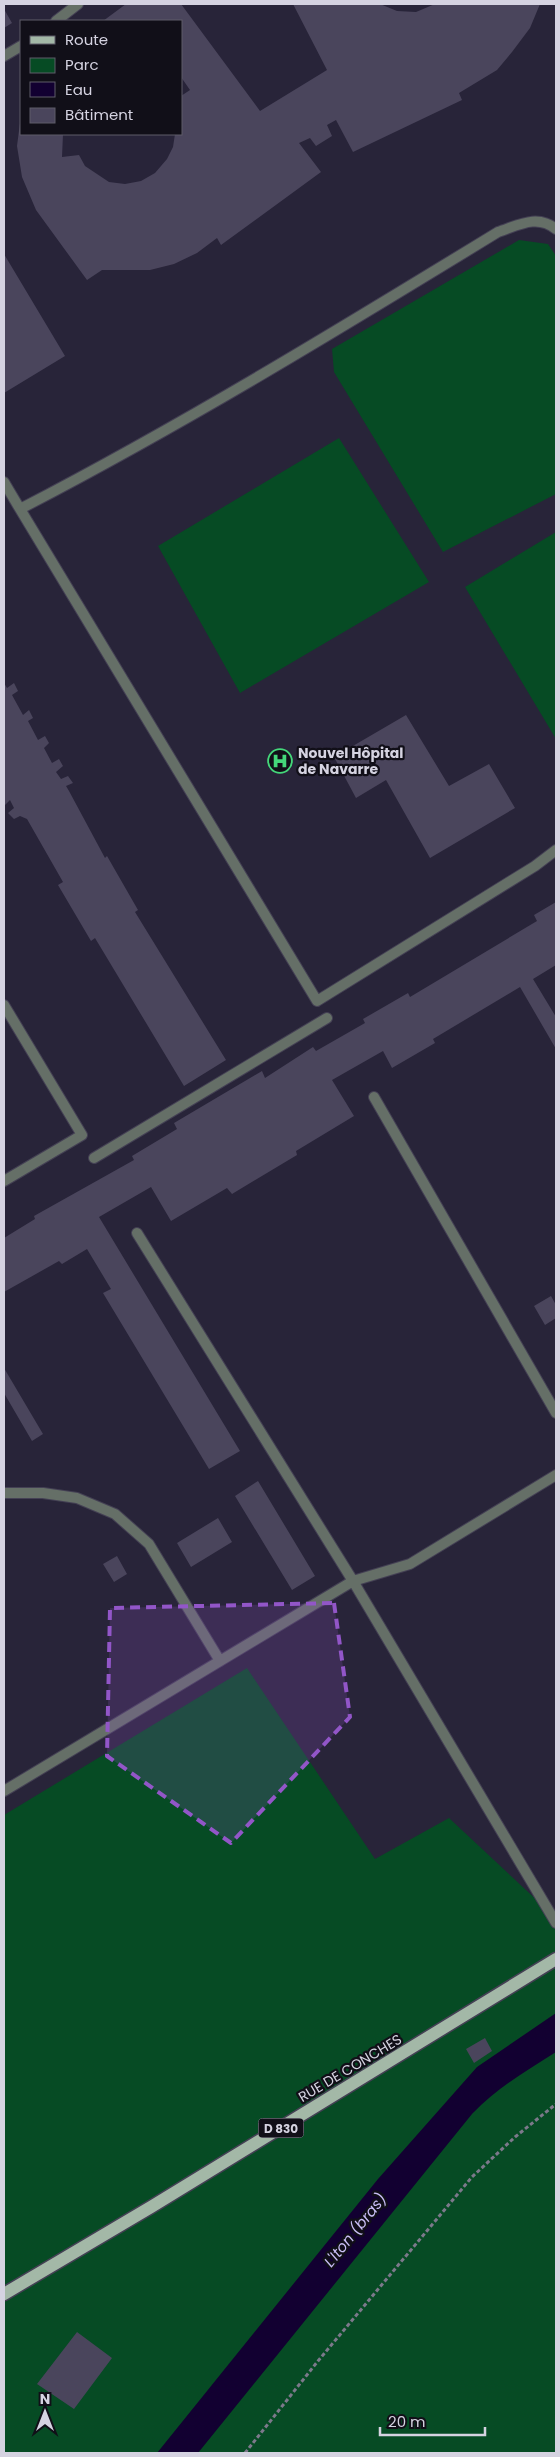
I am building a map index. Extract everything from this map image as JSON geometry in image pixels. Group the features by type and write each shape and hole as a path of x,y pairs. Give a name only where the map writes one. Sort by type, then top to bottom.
{"main road":[{"name":"RUE DE CONCHES","path":"4,2294 151,2208 556,1959"}],"lane":[{"path":"57,20 78,4"},
{"path":"4,56 20,47"},
{"path":"20,509 125,454 279,365 498,232 531,221 547,221 556,228"},
{"path":"4,482 317,1001 535,866 556,850"},
{"path":"4,1005 82,1135 4,1180"},
{"path":"94,1158 327,1018"},
{"path":"374,1097 556,1413"},
{"path":"137,1233 353,1581 556,1923"},
{"path":"4,1791 353,1581 410,1564 556,1475"},
{"path":"4,1493 43,1493 77,1498 115,1514 149,1544 220,1661"}],"path":[{"path":"245,2453 318,2361 472,2177 515,2137 556,2104"}],"highlighted area":[{"path":"334,1603 350,1717 231,1843 107,1756 110,1608"}],"green space":[{"path":"519,240 548,244 556,256 556,494 443,552 334,372 332,349"},
{"path":"339,438 429,582 240,693 158,546"},
{"path":"556,532 556,739 465,587"},
{"path":"247,1668 375,1859 449,1818 556,1918 556,2453 4,2453 4,1815"}],"water":[{"name":"L'Iton (bras)","path":"556,2013 556,2052 502,2088 472,2114 198,2453 157,2453 378,2179 477,2067"}],"building":[{"path":"126,4 181,4 260,111 327,70 293,4 380,4 397,11 416,12 435,4 540,4 530,28 512,52 497,70 459,93 462,100 353,152 336,120 327,125 332,136 316,146 310,138 299,143 321,172 221,245 217,238 197,253 174,264 150,270 102,270 87,280 36,210 22,177 17,146 20,123 20,135 63,135 62,157 79,155 85,166 109,182 125,184 141,181 155,173 167,159 173,147 175,135 182,135 182,95 190,90 182,78 182,20 104,20"},
{"path":"4,9 12,23 4,28"},
{"path":"4,254 65,356 4,393"},
{"path":"4,683 7,688 14,683 18,691 12,695 23,715 29,710 33,718 28,721 38,740 45,736 49,743 44,748 52,763 59,759 63,766 56,772 61,779 68,776 73,783 66,786 105,858 107,856 138,910 135,912 226,1060 184,1086 95,938 91,941 58,885 63,882 27,819 20,816 14,819 8,813 14,808 10,800 4,806"},
{"path":"406,715 449,786 489,764 515,808 430,858 386,780 356,798 334,757"},
{"path":"556,902 556,965 533,979 556,1017 556,1049 520,987 433,1039 435,1043 392,1068 383,1051 332,1080 354,1116 296,1151 297,1155 232,1194 227,1188 171,1221 151,1187 99,1217 240,1451 209,1469 103,1293 111,1289 87,1249 62,1264 59,1261 4,1292 4,1238 35,1219 34,1216 134,1160 132,1156 177,1129 174,1123 262,1071 265,1078 313,1047 316,1051 365,1023 363,1019 408,993 410,997 537,921 534,915"},
{"path":"551,1296 556,1305 556,1318 545,1325 534,1306"},
{"path":"4,1368 43,1434 32,1441 4,1393"},
{"path":"258,1481 315,1576 292,1590 235,1496"},
{"path":"218,1518 232,1542 191,1567 177,1543"},
{"path":"117,1556 127,1574 114,1582 103,1564"},
{"path":"485,2038 492,2051 474,2063 466,2049"},
{"path":"77,2332 112,2358 74,2409 37,2384"}],"place":[{"name":"Nouvel Hôpital de Navarre","path":"280,761"}]}
